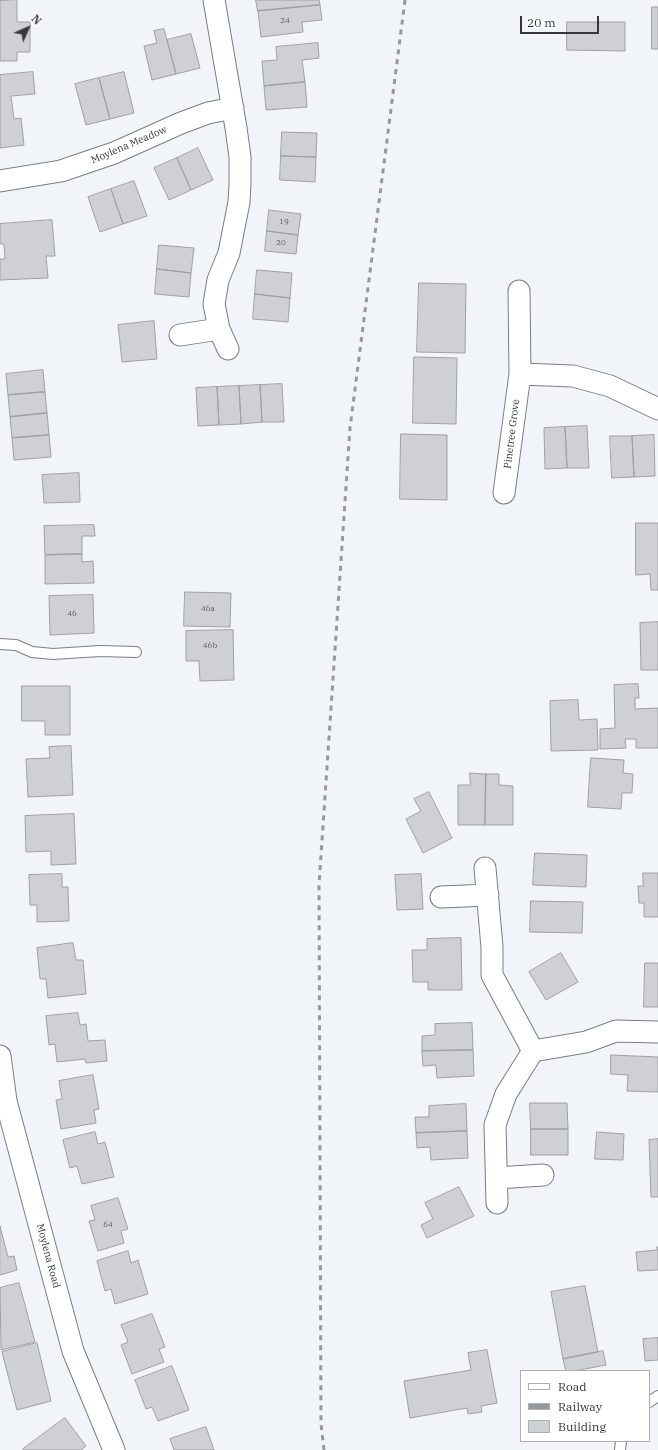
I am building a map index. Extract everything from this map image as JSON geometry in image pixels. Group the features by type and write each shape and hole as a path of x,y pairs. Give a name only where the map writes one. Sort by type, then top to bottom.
{"street":[{"path":"214,0 240,157 239,202 229,253 218,280 214,304 219,329 228,349"},
{"name":"Moylena Meadow","path":"0,181 61,171 114,153 188,120 208,113 233,108"},
{"name":"Pinetree Grove","path":"504,493 520,374 519,291"},
{"path":"180,335 219,329"},
{"path":"520,374 574,376 610,386 658,409"},
{"path":"485,868 488,895 492,975 534,1051"},
{"path":"441,897 488,895"},
{"path":"497,1203 494,1125 506,1094 534,1051 586,1042 616,1031 658,1032"},
{"name":"Moylena Road","path":"0,1056 6,1101 73,1351 114,1450"},
{"path":"497,1178 543,1175"}],"lane":[{"path":"0,644 16,645 32,652 53,654 100,651 136,652"}],"building":[{"path":"17,0 17,22 30,22 30,52 17,52 17,61 0,61 0,1"},
{"path":"256,0 319,0 320,5 258,11"},
{"path":"320,5 322,20 302,22 303,32 261,37 258,11"},
{"path":"652,7 658,7 658,49 652,49"},
{"path":"567,22 625,22 625,51 567,50"},
{"path":"164,29 176,74 152,80 144,46 157,43 154,31"},
{"path":"191,34 200,68 176,74 167,40"},
{"path":"318,43 319,58 302,60 305,82 264,86 262,61 277,60 276,47"},
{"path":"33,72 35,94 11,96 14,119 21,118 24,145 0,148 0,75"},
{"path":"124,72 134,113 110,119 99,78"},
{"path":"99,78 110,119 86,125 75,84"},
{"path":"305,82 307,107 266,110 264,86"},
{"path":"282,132 317,133 316,157 281,156"},
{"path":"198,148 213,180 191,190 177,158"},
{"path":"281,156 316,157 315,182 280,180"},
{"path":"177,158 191,190 169,200 154,168"},
{"path":"134,181 147,216 123,224 111,189"},
{"path":"111,189 123,224 100,232 88,197"},
{"path":"269,210 301,214 298,235 267,231"},
{"path":"52,220 55,256 46,256 48,278 0,280 0,259 5,259 4,244 0,244 0,224"},
{"path":"267,231 298,235 296,254 265,251"},
{"path":"159,245 194,248 191,273 157,269"},
{"path":"157,269 191,273 189,297 155,294"},
{"path":"257,270 292,273 290,298 255,294"},
{"path":"419,283 466,284 465,353 417,352"},
{"path":"255,294 290,298 288,322 253,319"},
{"path":"154,321 157,359 122,362 118,325"},
{"path":"414,357 457,358 456,424 413,423"},
{"path":"43,370 45,392 8,395 6,374"},
{"path":"282,384 284,422 262,422 260,385"},
{"path":"260,385 262,422 241,424 239,386"},
{"path":"239,386 241,424 219,425 217,387"},
{"path":"217,387 219,425 198,426 196,388"},
{"path":"45,392 47,413 10,417 8,395"},
{"path":"47,413 49,435 12,438 10,417"},
{"path":"587,426 589,468 567,468 565,427"},
{"path":"565,427 567,468 545,469 544,428"},
{"path":"401,434 447,435 447,500 400,499"},
{"path":"49,435 51,457 14,460 12,438"},
{"path":"654,435 655,476 634,477 632,436"},
{"path":"610,436 632,436 634,477 612,478"},
{"path":"79,473 80,502 44,503 42,475"},
{"path":"636,523 658,523 658,590 651,590 650,574 636,575"},
{"path":"94,525 95,536 82,536 82,554 45,555 44,526"},
{"path":"82,554 82,562 93,561 94,583 45,584 45,555"},
{"path":"185,592 231,593 230,627 184,626"},
{"path":"93,595 94,633 50,635 49,596"},
{"path":"658,622 658,670 641,670 640,623"},
{"path":"233,630 234,680 200,681 199,661 186,661 186,631"},
{"path":"638,684 639,698 635,698 635,709 658,708 658,748 636,748 636,739 625,739 626,748 600,749 600,729 615,728 614,685"},
{"path":"22,686 70,686 70,735 45,735 45,721 22,721"},
{"path":"578,700 579,720 597,719 598,750 551,751 550,701"},
{"path":"71,746 73,795 28,797 26,759 50,758 49,747"},
{"path":"591,758 624,760 623,773 633,774 632,793 622,793 621,809 588,807"},
{"path":"470,773 486,774 485,825 458,825 458,785 470,785"},
{"path":"486,774 499,774 499,785 513,786 513,825 485,825"},
{"path":"429,792 452,838 423,853 406,819 421,811 414,799"},
{"path":"74,814 76,864 51,865 51,851 26,852 25,816"},
{"path":"535,853 587,855 586,887 533,885"},
{"path":"643,873 658,873 658,917 644,917 644,903 639,903 638,886 643,886"},
{"path":"62,874 62,887 68,887 69,921 37,922 37,905 30,905 29,875"},
{"path":"421,874 423,909 397,910 395,875"},
{"path":"531,901 583,902 582,933 530,932"},
{"path":"461,938 462,990 428,990 428,982 413,982 412,950 427,950 427,939"},
{"path":"73,943 76,960 83,960 86,994 48,998 46,979 40,979 37,948"},
{"path":"561,953 578,982 546,1000 529,972"},
{"path":"645,963 658,963 658,1007 644,1007"},
{"path":"78,1013 80,1025 86,1024 88,1041 105,1040 107,1061 86,1063 85,1059 57,1062 55,1044 49,1045 46,1016"},
{"path":"472,1023 473,1050 422,1051 422,1036 435,1035 435,1024"},
{"path":"473,1050 474,1076 437,1078 436,1065 423,1066 422,1051"},
{"path":"611,1055 658,1057 658,1092 627,1091 628,1075 611,1074"},
{"path":"93,1075 99,1109 94,1110 96,1123 61,1129 56,1100 62,1099 59,1081"},
{"path":"530,1103 567,1103 568,1129 531,1129"},
{"path":"466,1104 467,1131 416,1133 415,1117 429,1117 429,1106"},
{"path":"531,1129 568,1129 568,1155 531,1155"},
{"path":"467,1131 468,1158 431,1160 430,1147 417,1148 416,1133"},
{"path":"95,1132 98,1144 105,1142 114,1177 82,1184 77,1166 70,1168 63,1140"},
{"path":"597,1132 624,1134 623,1160 595,1159"},
{"path":"658,1139 658,1197 651,1197 649,1140"},
{"path":"459,1187 474,1216 427,1238 421,1225 433,1219 425,1203"},
{"path":"118,1198 128,1229 121,1231 124,1243 98,1251 89,1221 95,1220 91,1206"},
{"path":"0,1226 8,1257 14,1256 17,1270 0,1275"},
{"path":"657,1247 658,1270 638,1271 636,1252 657,1250"},
{"path":"128,1251 131,1263 138,1260 148,1294 115,1304 111,1289 105,1291 97,1261"},
{"path":"19,1283 35,1342 1,1350 0,1288"},
{"path":"585,1286 598,1352 563,1359 551,1292"},
{"path":"152,1314 165,1347 159,1349 164,1362 132,1374 121,1345 128,1342 121,1325"},
{"path":"658,1338 658,1360 645,1361 643,1339"},
{"path":"37,1343 51,1401 17,1410 2,1352"},
{"path":"487,1350 497,1403 481,1406 482,1412 468,1414 467,1408 410,1418 404,1381 471,1370 468,1353"},
{"path":"603,1351 606,1365 579,1370 566,1370 563,1359"},
{"path":"172,1366 189,1410 158,1421 152,1407 146,1409 135,1380"},
{"path":"65,1418 86,1446 81,1450 23,1450 23,1449"},
{"path":"206,1427 214,1450 174,1450 170,1439"}],"railway":[{"path":"324,1450 321,1424 319,885 350,428 405,0"}]}
